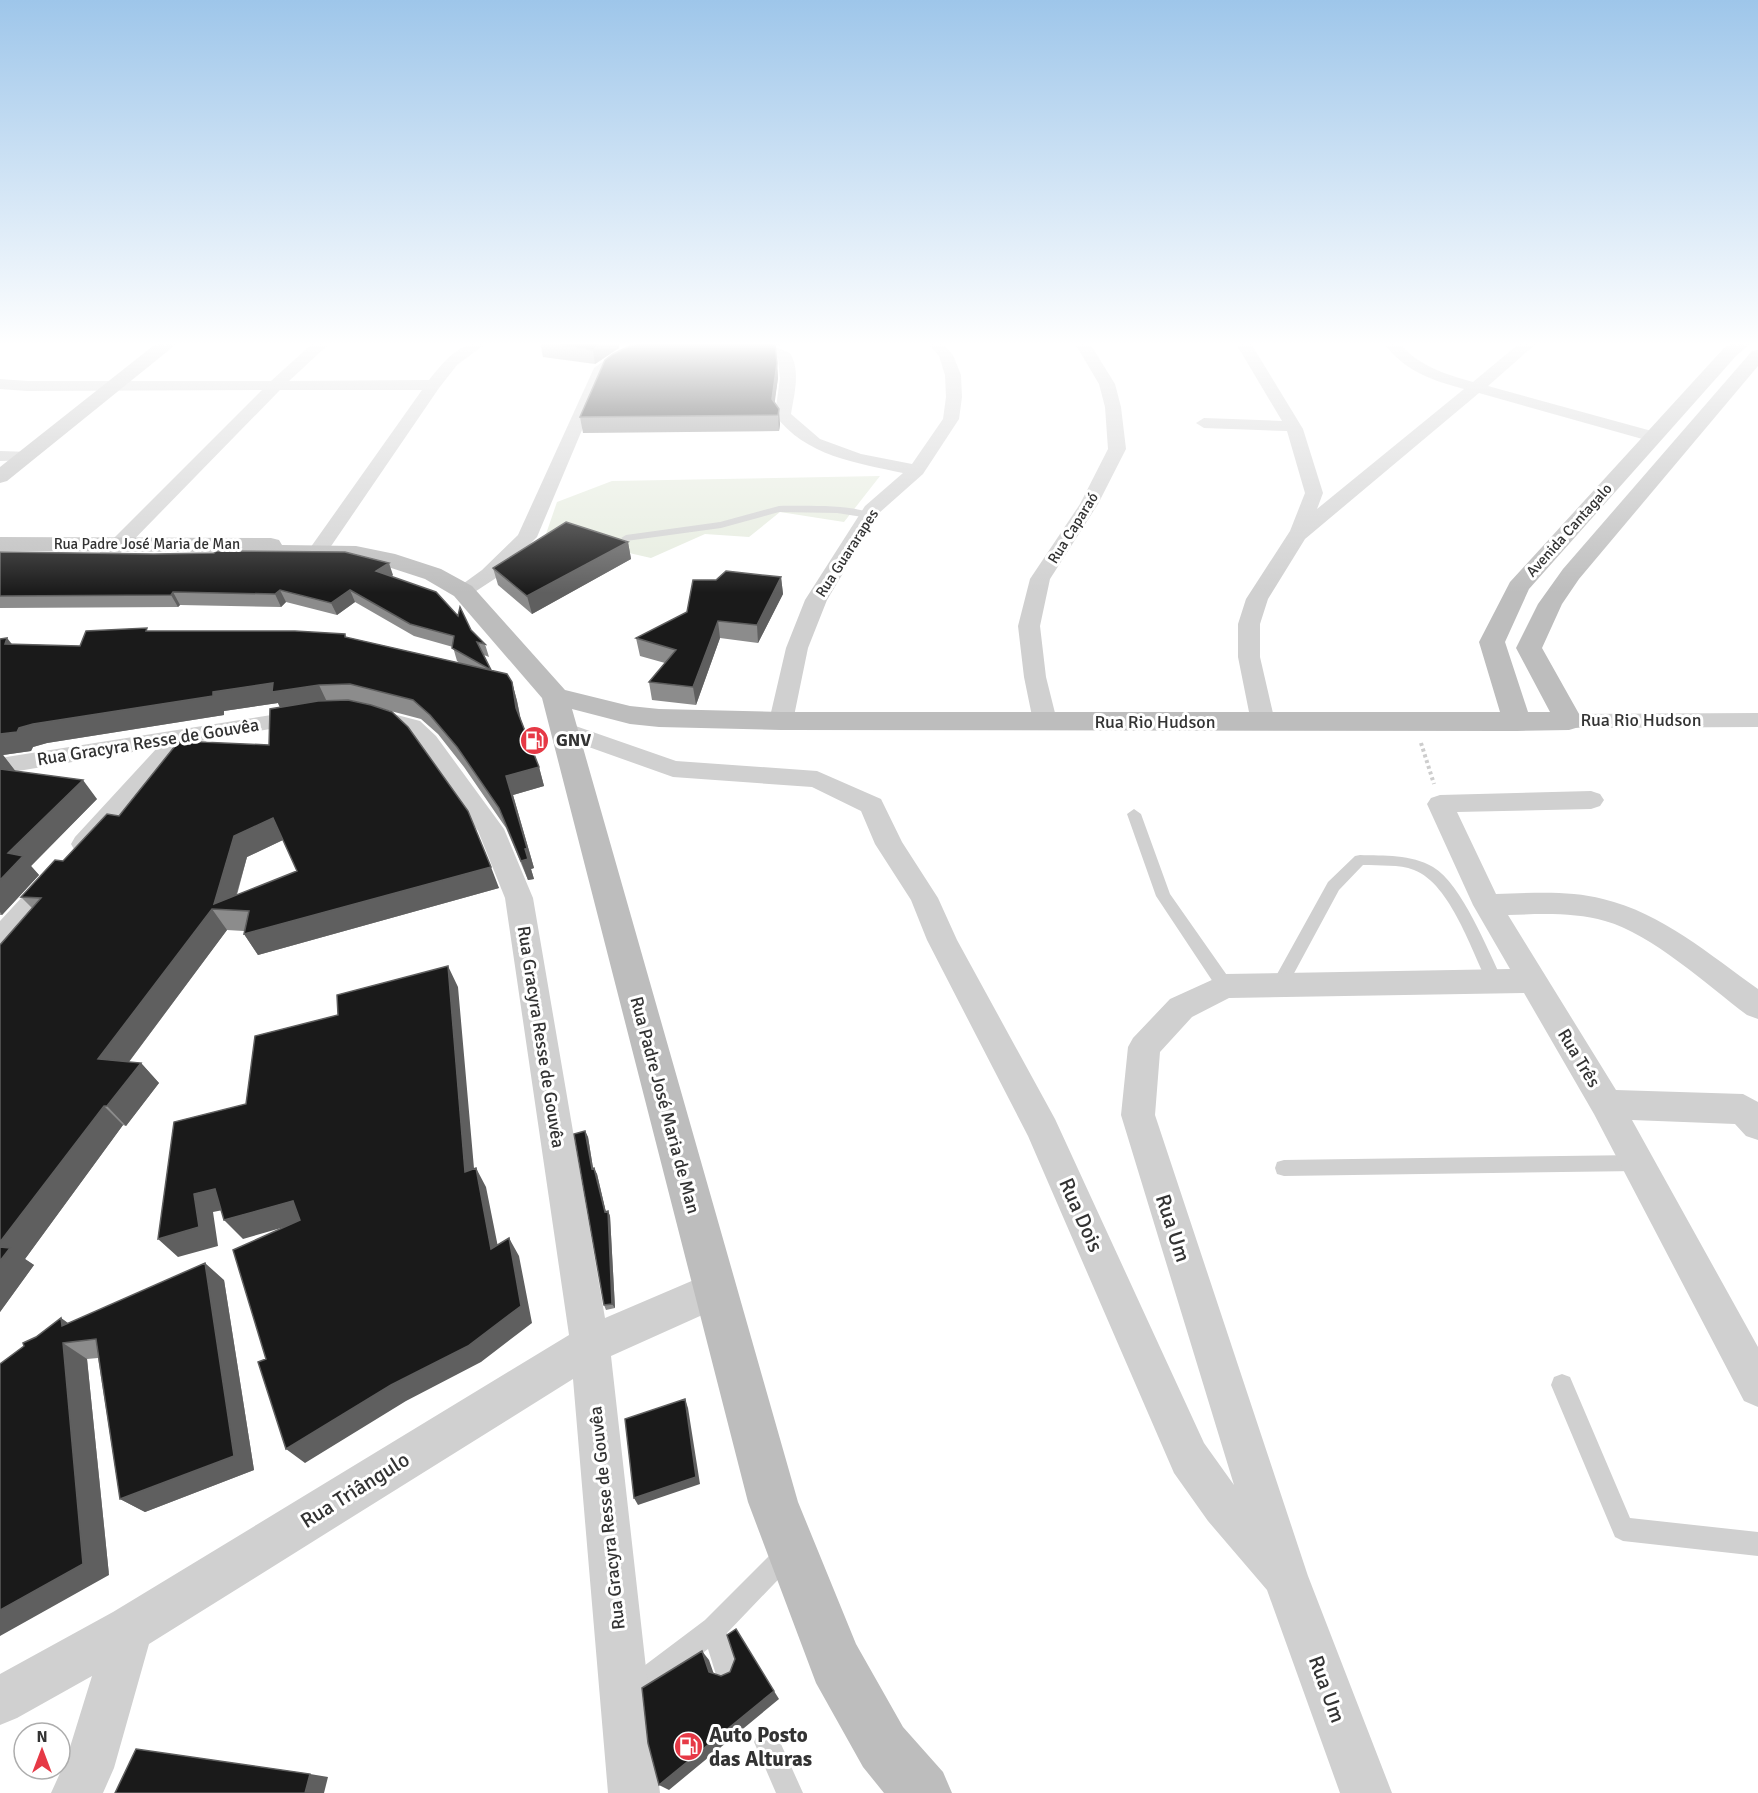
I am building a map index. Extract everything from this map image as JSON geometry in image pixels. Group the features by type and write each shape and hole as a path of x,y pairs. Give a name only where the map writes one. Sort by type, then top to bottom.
{"street":[{"path":"0,477 63,426"},
{"path":"113,550 236,426"},
{"path":"318,551 405,426"},
{"path":"463,591 489,574 527,537 575,426"},
{"path":"795,426 814,443 857,458 916,470"},
{"name":"Rua Guararapes","path":"781,721 797,648 816,600 869,515 916,470 946,426"},
{"name":"Rua Caparaó","path":"1045,721 1035,677 1029,626 1040,579 1089,504 1117,449 1115,426"},
{"path":"1263,722 1249,657 1249,624 1257,599 1297,535 1314,493 1293,426 1283,426"},
{"path":"1297,535 1428,426"},
{"path":"1611,426 1653,437"},
{"name":"Avenida Cantagalo","path":"1517,722 1492,642 1518,587 1663,426"},
{"name":"Avenida Cantagalo","path":"1569,721 1529,648 1550,604 1571,574 1698,426"},
{"path":"0,456 25,456"},
{"name":"Rua Padre José Maria de Man","path":"0,544 261,555 318,551 356,553 387,559 433,574 463,591 555,696 772,1502 836,1663 883,1747 922,1793"},
{"name":"Rua Padre José Maria de Man","path":"0,555 113,550"},
{"name":"Rua Rio Hudson","path":"555,696 630,715 659,718 781,721 1758,720"},
{"name":"Rua Gracyra Resse de Gouvêa","path":"0,766 183,735 343,713 386,718 411,726 427,741 491,829 519,898 590,1345 634,1793"},
{"name":"Rua Dois","path":"564,730 674,769 817,779 872,805 890,844 924,898 942,940 1043,1130 1189,1458 1223,1506 1285,1576"},
{"path":"0,940 183,735"},
{"path":"1440,804 1591,800"},
{"name":"Rua Três","path":"1440,804 1486,904 1606,1104 1758,1387"},
{"path":"1486,904 1565,904 1604,909 1646,927 1758,1006"},
{"name":"Rua Um","path":"1366,1793 1285,1576 1138,1115 1144,1047 1181,1008 1225,986 1533,981"},
{"path":"1606,1104 1753,1114"},
{"name":"Rua Triângulo","path":"0,1701 130,1629 590,1345 715,1290"},
{"path":"77,1793 89,1768 130,1629"}],"lane":[{"path":"626,538 721,525 779,509 837,510 869,515"},
{"path":"1134,814 1163,896 1225,986"},
{"path":"1279,985 1333,886 1360,860 1398,861 1430,871 1448,890 1495,981"},
{"path":"1284,1168 1638,1163"},
{"path":"1562,1385 1623,1529 1758,1544"},
{"path":"624,1697 714,1629 792,1550"},
{"path":"714,1629 726,1669"},
{"path":"767,1742 790,1793"}],"path":[{"path":"1414,722 1440,804"}],"shaded area":[{"path":"880,476 844,522 780,512 749,537 705,534 651,558 546,534 557,502 612,481"}],"building":[{"path":"566,522 628,542 527,596 493,568"},
{"path":"216,551 345,552 389,563 376,571 436,592 458,616 460,607 471,630 485,644 477,642 491,670 452,648 454,636 410,624 350,590 331,603 280,590 275,594 173,592 171,595 0,596 0,552 154,554 214,553"},
{"path":"726,571 781,577 757,625 718,621 693,687 649,682 676,650 636,638 687,612 693,580 716,580"},
{"path":"147,628 146,631 295,631 345,634 345,637 507,674 512,682 516,708 539,767 506,776 527,848 525,849 528,859 521,861 499,808 457,747 430,715 413,700 350,684 319,685 272,692 273,683 213,692 213,696 33,724 19,728 17,732 0,734 0,639 7,638 5,644 80,646 86,631"},
{"path":"348,700 371,705 392,712 408,727 468,811 491,867 244,934 249,911 212,909 98,1059 141,1063 107,1106 104,1106 0,1242 0,945 41,898 21,897 55,860 63,861 107,814 119,816 179,741 269,745 270,709 318,701","holes":["273,818 297,871 214,904 234,836"]},
{"path":"0,769 83,780 8,853 23,856 0,880"},
{"path":"448,966 465,1172 476,1168 491,1249 509,1238 521,1306 468,1346 391,1385 286,1449 258,1362 266,1359 233,1250 300,1220 293,1201 224,1220 215,1189 194,1194 199,1227 158,1239 174,1122 246,1104 255,1036 338,1015 337,995"},
{"path":"585,1131 592,1169 594,1168 605,1212 608,1211 612,1304 604,1305 574,1134"},
{"path":"0,1247 10,1248 0,1261"},
{"path":"205,1263 234,1456 120,1499 96,1339 63,1343 83,1564 0,1610 0,1364 24,1346 23,1343 36,1337 61,1318 62,1326"},
{"path":"685,1399 696,1477 634,1498 625,1419"},
{"name":"Auto Posto das Alturas","path":"736,1629 774,1691 659,1785 648,1743 642,1688 702,1651 709,1672 721,1676 730,1672 735,1659 727,1635"},
{"path":"136,1749 310,1774 305,1793 115,1793"}],"place":[{"name":"GNV","path":"535,740"},
{"name":"Auto Posto das Alturas","path":"688,1747"}]}
